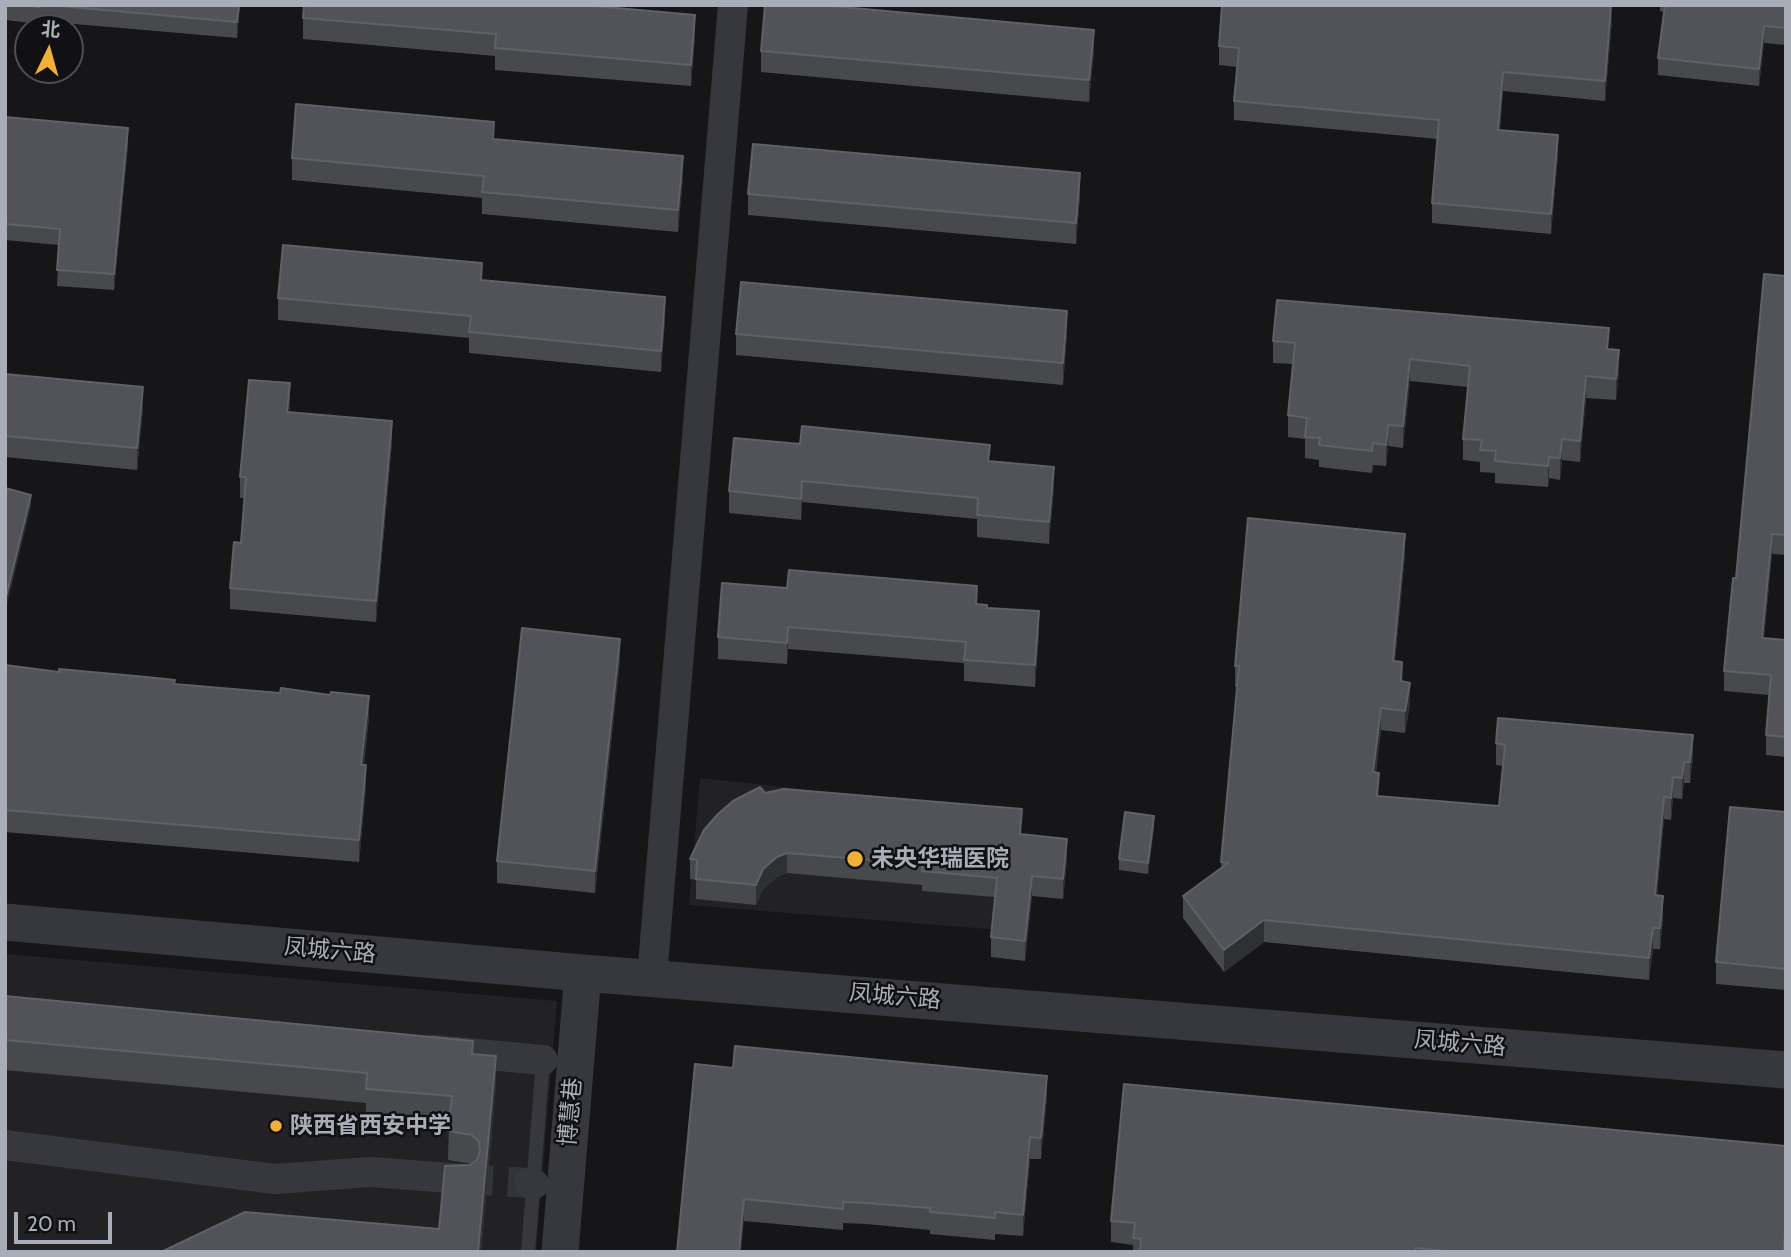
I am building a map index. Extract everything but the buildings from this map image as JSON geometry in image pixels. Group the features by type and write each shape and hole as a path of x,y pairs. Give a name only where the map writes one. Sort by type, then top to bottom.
{"street":[{"path":"652,977 733,5"},
{"name":"凤城六路","path":"5,922 583,973 1786,1070"},
{"name":"博慧巷","path":"559,1252 583,973"},
{"path":"405,1047 543,1060"},
{"path":"5,1145 275,1180 371,1172 463,1179"}],"lane":[{"path":"528,1252 531,1184 543,1060"}],"shaded area":[{"name":"未央华瑞医院","path":"700,778 1019,813 1013,931 689,905"},
{"name":"陕西省西安中学","path":"5,954 557,1001 536,1252 5,1252"}],"tunnel":[{"path":"463,1179 529,1183"}],"place":[{"name":"未央华瑞医院","path":"855,859"},
{"name":"陕西省西安中学","path":"276,1126"}]}
